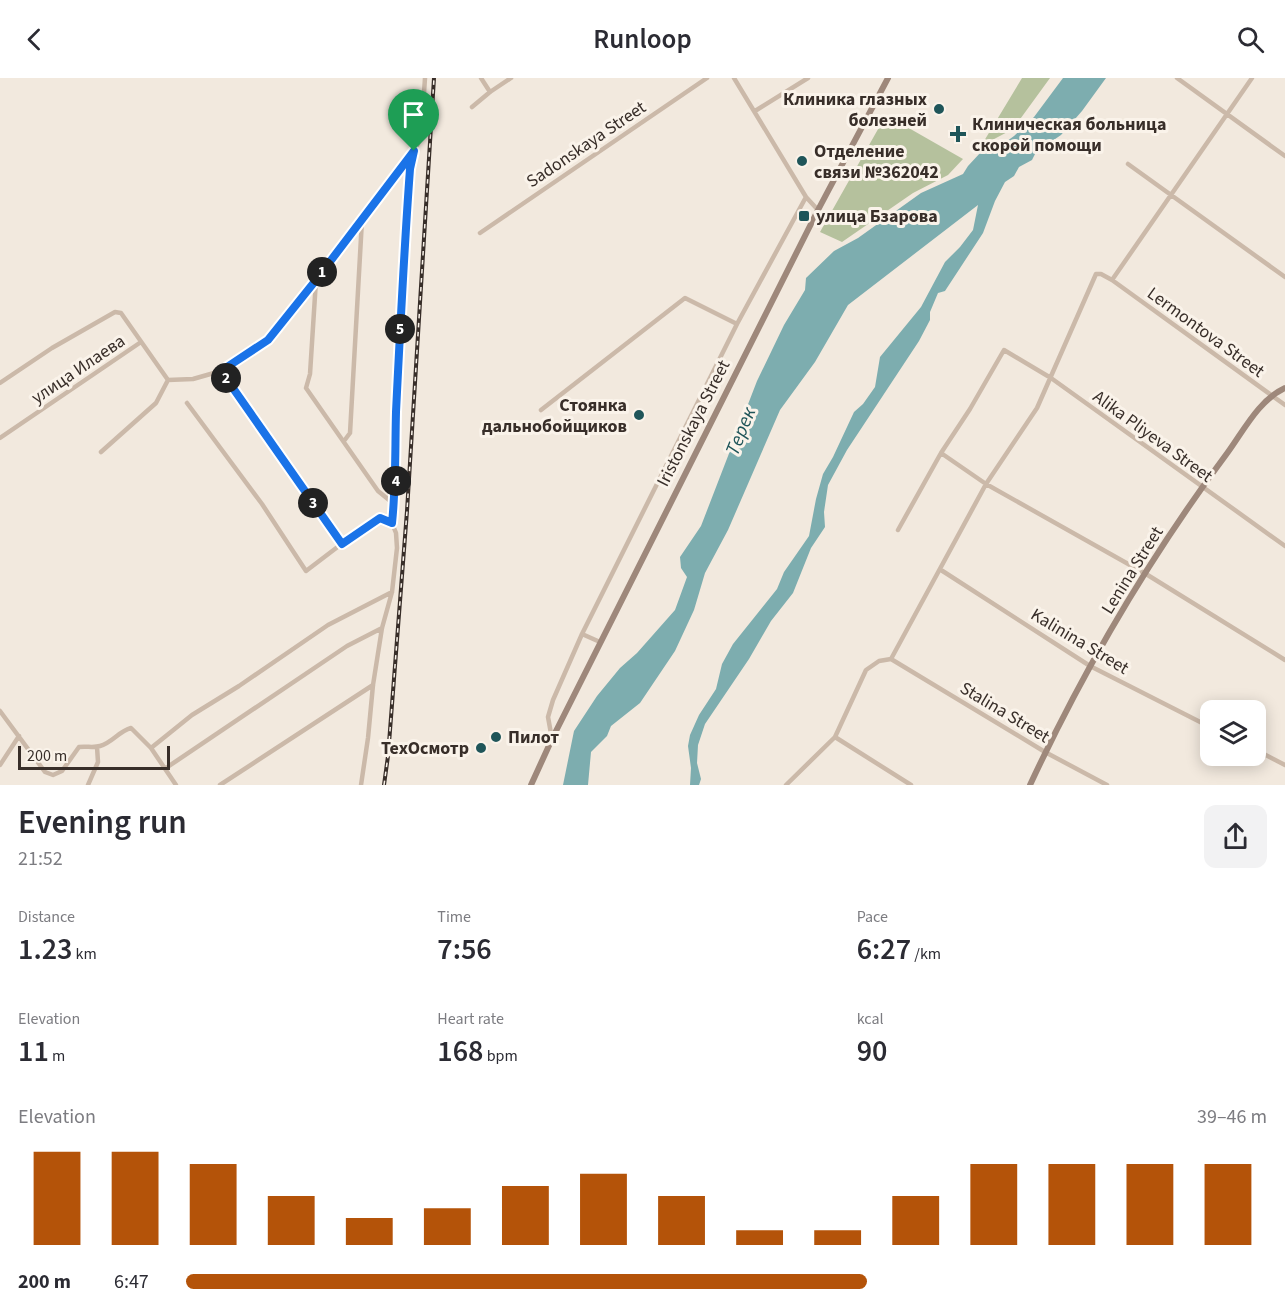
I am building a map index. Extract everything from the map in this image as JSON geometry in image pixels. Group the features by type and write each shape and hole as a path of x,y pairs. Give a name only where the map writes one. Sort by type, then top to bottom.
{"main road":[{"name":"Iristonskaya Street","path":"531,785 600,642 818,210 888,78"},
{"name":"Lenina Street","path":"1030,785 1078,686 1201,488 1263,404 1285,388"}],"street":[{"path":"168,380 193,379 221,371 268,340 414,151 421,138 425,78"},
{"path":"481,78 490,92"},
{"path":"472,108 511,78"},
{"name":"Sadonskaya Street","path":"480,233 707,78"},
{"path":"734,78 806,197 818,210"},
{"path":"755,111 808,78"},
{"path":"1177,78 1285,156"},
{"path":"786,785 835,737 866,670 879,661 891,659 986,484 1037,408 1096,274 1112,280 1252,78"},
{"path":"361,785 373,685 382,628 392,592 397,548 396,533 392,523 402,291 410,169 414,151"},
{"path":"1128,164 1285,277"},
{"path":"552,739 548,717 553,700 582,634 737,324 806,197"},
{"path":"344,441 350,433 362,220"},
{"path":"316,280 310,374 306,388 378,490 394,504"},
{"name":"Lermontova Street","path":"1112,280 1285,405"},
{"path":"542,410 685,298 737,324"},
{"path":"0,383 52,348 115,312 121,313 168,380"},
{"name":"улица Илаева","path":"0,438 141,342"},
{"name":"Alika Pliyeva Street","path":"940,453 970,409 1004,350 1051,378 1201,488 1285,546"},
{"path":"221,371 342,544"},
{"path":"101,452 156,403 168,380"},
{"path":"187,403 262,504 306,571 374,520 380,518 392,523"},
{"path":"898,530 940,453 986,484 1146,574 1285,660"},
{"name":"Kalinina Street","path":"941,570 1090,666 1200,722"},
{"path":"151,748 192,715 328,625 392,592"},
{"path":"166,768 347,646 382,628"},
{"path":"582,634 600,642"},
{"name":"Stalina Street","path":"891,659 1045,752 1107,785"},
{"path":"220,785 373,685"},
{"path":"0,711 45,772 53,775 62,771 79,747 88,745 97,747 131,728 151,748 176,785"},
{"path":"0,765 19,736"},
{"path":"835,737 911,785"},
{"path":"88,785 98,762 97,747"},
{"path":"1266,755 1285,765"}],"green space":[{"path":"1022,78 1050,78 1013,129 981,146"},
{"path":"886,115 963,159 948,175 913,193 842,242 820,232"}],"water":[{"name":"Терек","path":"1063,78 1106,78 1061,135 1036,152 1032,160 1019,167 1014,176 1005,182 983,233 945,291 938,293 930,312 930,320 919,341 847,450 828,485 824,512 825,527 811,548 793,593 771,621 749,659 705,724 698,745 697,763 701,779 699,785 690,785 691,768 688,746 690,735 699,715 716,689 722,664 733,644 777,589 784,572 809,536 823,474 854,412 875,387 880,357 921,307 945,262 973,230 978,205 848,305 815,362 780,410 728,530 705,573 694,610 675,651 640,703 611,726 607,736 591,752 588,785 563,785 574,731 597,696 620,668 637,653 675,610 687,577 681,568 680,557 701,526 757,381 784,325 805,290 806,278 834,251 858,238 921,193 963,174 981,152 992,152 1014,136 1034,117"}],"railway":[{"path":"384,785 407,511 434,78"}],"place":[{"name":"Клиника глазных болезней","path":"939,109"},
{"name":"Клиническая больница скорой помощи","path":"958,134"},
{"name":"Отделение связи №362042","path":"802,161"},
{"name":"улица Бзарова","path":"804,216"},
{"name":"Стоянка дальнобойщиков","path":"639,415"},
{"name":"Пилот","path":"496,737"},
{"name":"ТехОсмотр","path":"481,748"}],"route":[{"path":"414,151 410,169 401,302 395,442 396,483 392,523 380,518 374,520 342,544 221,371 268,340 414,151"}]}
